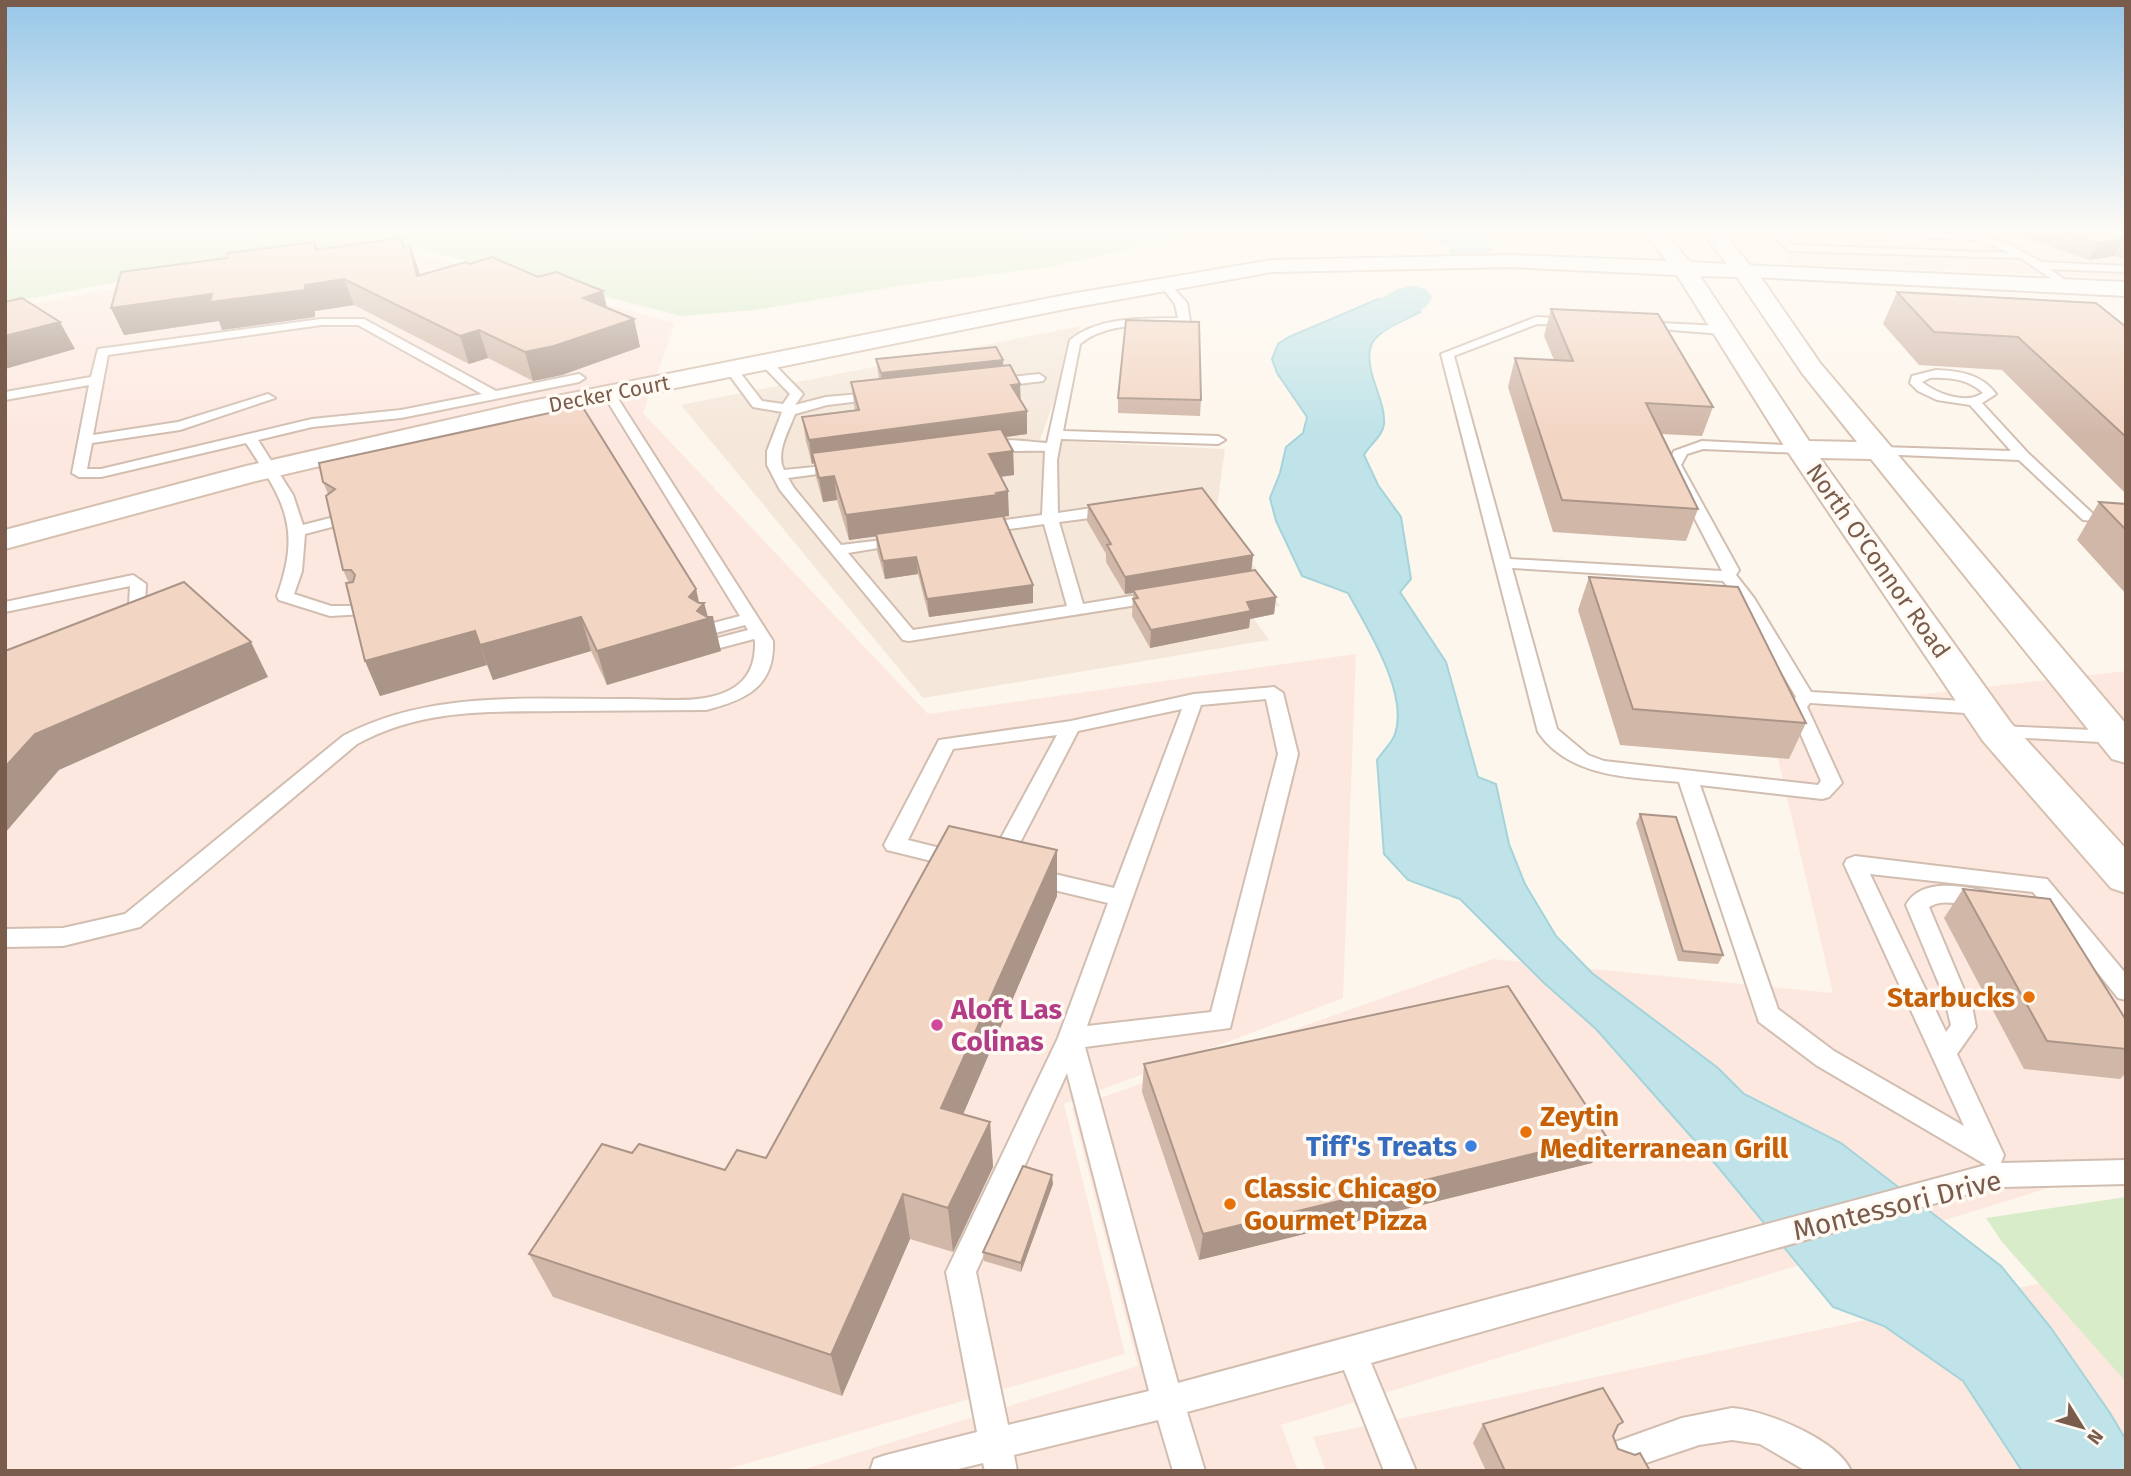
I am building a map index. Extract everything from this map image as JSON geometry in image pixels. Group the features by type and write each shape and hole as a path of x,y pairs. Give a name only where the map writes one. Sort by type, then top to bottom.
{"street":[{"name":"Decker Court","path":"5,540 271,469 609,394 1091,298"},
{"name":"North O'Connor Road","path":"1699,298 1800,449 1989,720 2126,877"},
{"path":"1763,298 1811,368 2122,742"},
{"path":"2023,298 2126,305"},
{"path":"1800,449 1881,451"}],"lane":[{"path":"1076,610 1050,518 1050,460 1074,343 1087,332 1110,326 1184,321 1181,303 1176,298"},
{"path":"496,396 360,321 343,320 102,352 94,380 79,473 101,473 312,423 401,414 496,396 579,378"},
{"path":"1588,323 1536,320 1447,354 1548,732 1581,760 1602,767 1822,792 1832,783 1798,706 1805,697"},
{"path":"1628,325 1722,330"},
{"path":"765,362 769,390 758,404 787,410 826,401 893,393"},
{"path":"730,369 769,390 797,394 787,410 774,451 774,465 788,490 909,636 1172,595"},
{"path":"1974,402 1989,397 1990,394 1972,380 1937,373 1916,379 1919,387 1937,396 1974,402 2023,456 2088,517 2126,519"},
{"path":"973,385 1040,378"},
{"path":"5,396 94,380"},
{"path":"5,938 63,937 132,921 351,740 378,725 411,715 467,706 706,704 736,694 757,679 767,660 764,642 609,394"},
{"path":"84,440 180,426 268,398"},
{"path":"250,438 292,503 297,553 292,580 285,596 330,611 359,610"},
{"path":"968,451 1054,441 1219,440"},
{"path":"1503,563 1717,577 1727,575 1731,570 1674,465 1681,451 1702,445 1800,449"},
{"path":"1881,451 2023,456"},
{"path":"779,475 860,465"},
{"path":"970,530 1128,508"},
{"path":"296,525 337,515"},
{"path":"837,550 917,538"},
{"path":"1727,575 1746,598 1805,697"},
{"path":"5,607 133,580 138,584 137,606 127,617 108,627"},
{"path":"712,637 754,625"},
{"path":"1070,1038 1221,1021 1287,754 1274,693 1194,700 1071,727 946,744 895,845 1121,898"},
{"path":"1805,697 1989,720 2122,742"},
{"path":"998,1456 961,1272 1070,1038 1194,700"},
{"path":"996,868 1071,727"},
{"path":"1687,777 1768,1015 1825,1058 1991,1170"},
{"path":"1991,1170 1943,1053 1855,864 2039,885 2126,992"},
{"path":"1943,1053 1964,1027 1961,1005 1922,923 1917,905 1923,899 1937,894 2003,904"},
{"path":"2031,914 2050,922 2093,951"},
{"path":"1070,1038 1189,1471"},
{"name":"Montessori Drive","path":"886,1471 998,1456 1168,1402 1729,1248 1991,1170 2126,1172"},
{"path":"1352,1353 1400,1471"},
{"path":"1618,1456 1700,1429 1751,1425 1802,1448 1835,1471"}],"shaded area":[{"path":"64,298 581,298 675,323 643,413 928,714 1356,654 1343,998 1064,1104 1125,1354 721,1471 5,1471 5,309"},
{"path":"1081,326 1040,440 1225,449 1217,507 1280,606 1249,612 1269,640 923,698 681,405"},
{"path":"2126,671 2126,1164 1281,1425 1298,1471 799,1471 1138,1366 1072,1108 1493,959 1833,993 1767,712"},
{"path":"2126,1265 2126,1471 1326,1471 1313,1437"}],"green space":[{"path":"5,298 33,298 5,303"},
{"path":"611,298 827,298 754,310 681,316"},
{"path":"2126,1197 2126,1382 2002,1242 1986,1218"}],"water":[{"path":"1378,299 1419,307 1420,312 1393,325 1376,338 1369,357 1384,424 1364,455 1378,485 1401,517 1411,579 1400,592 1446,662 1478,777 1496,784 1509,844 1525,884 1556,936 1592,973 1718,1068 1744,1094 1841,1143 2001,1266 2051,1328 2110,1413 2126,1440 2126,1471 2022,1471 1963,1381 1884,1326 1833,1307 1718,1167 1596,1029 1543,982 1460,899 1408,880 1384,854 1377,760 1392,741 1398,718 1391,681 1375,642 1348,593 1302,576 1276,521 1270,498 1286,447 1303,433 1307,417 1277,373 1272,359 1278,344"}],"building":[{"path":"22,298 60,322 5,336 5,302"},
{"path":"114,298 184,298 111,308"},
{"path":"211,298 243,298 210,302"},
{"path":"382,298 583,298 634,319 554,346 525,352 479,330 460,336"},
{"path":"1902,298 2003,298 2096,303 2126,327 2126,437 2018,337 1934,332"},
{"path":"1551,309 1658,314 1713,407 1646,403 1698,509 1562,500 1515,358 1573,361"},
{"path":"1126,320 1199,322 1201,400 1118,398"},
{"path":"996,347 1003,360 881,373 876,359"},
{"path":"1010,365 1020,384 1011,385 1027,411 809,440 802,417 859,410 851,382"},
{"path":"582,406 696,589 689,597 704,603 697,611 707,617 713,617 597,651 581,617 480,645 475,631 365,661 346,583 353,582 355,575 351,570 343,570 326,496 335,489 323,482 319,463"},
{"path":"1001,429 1013,451 989,454 1008,491 996,493 997,495 846,515 834,476 819,478 812,453"},
{"path":"1202,488 1253,555 1125,577 1107,545 1111,544 1088,505"},
{"path":"2099,502 2126,504 2126,530"},
{"path":"1003,516 1033,585 927,599 916,557 883,561 876,534"},
{"path":"1255,570 1276,597 1247,602 1251,611 1151,630 1133,599 1138,598 1133,590"},
{"path":"1589,577 1738,587 1806,723 1633,709"},
{"path":"184,582 251,642 35,734 5,767 5,651"},
{"path":"1640,814 1676,817 1723,955 1683,951"},
{"name":"Aloft Las Colinas","path":"949,826 1057,850 941,1108 990,1122 948,1208 903,1194 831,1355 529,1254 602,1144 632,1153 639,1144 725,1170 737,1150 766,1158"},
{"path":"1963,889 2050,899 2126,1020 2126,1049 2047,1041"},
{"path":"1508,986 1606,1136 1203,1234 1144,1064"},
{"path":"1023,1166 1052,1175 1021,1263 983,1252"},
{"path":"1603,1388 1623,1422 1618,1425 1613,1436 1618,1449 1635,1455 1640,1453 1650,1471 1505,1471 1483,1424"}],"waterway":[{"path":"1334,364 1332,359 1351,332 1412,298"}],"place":[{"name":"Starbucks","path":"2029,997"},
{"name":"Aloft Las Colinas","path":"937,1025"},
{"name":"Zeytin Mediterranean Grill","path":"1526,1132"},
{"name":"Tiff's Treats","path":"1471,1146"},
{"name":"Classic Chicago Gourmet Pizza","path":"1230,1204"}]}
